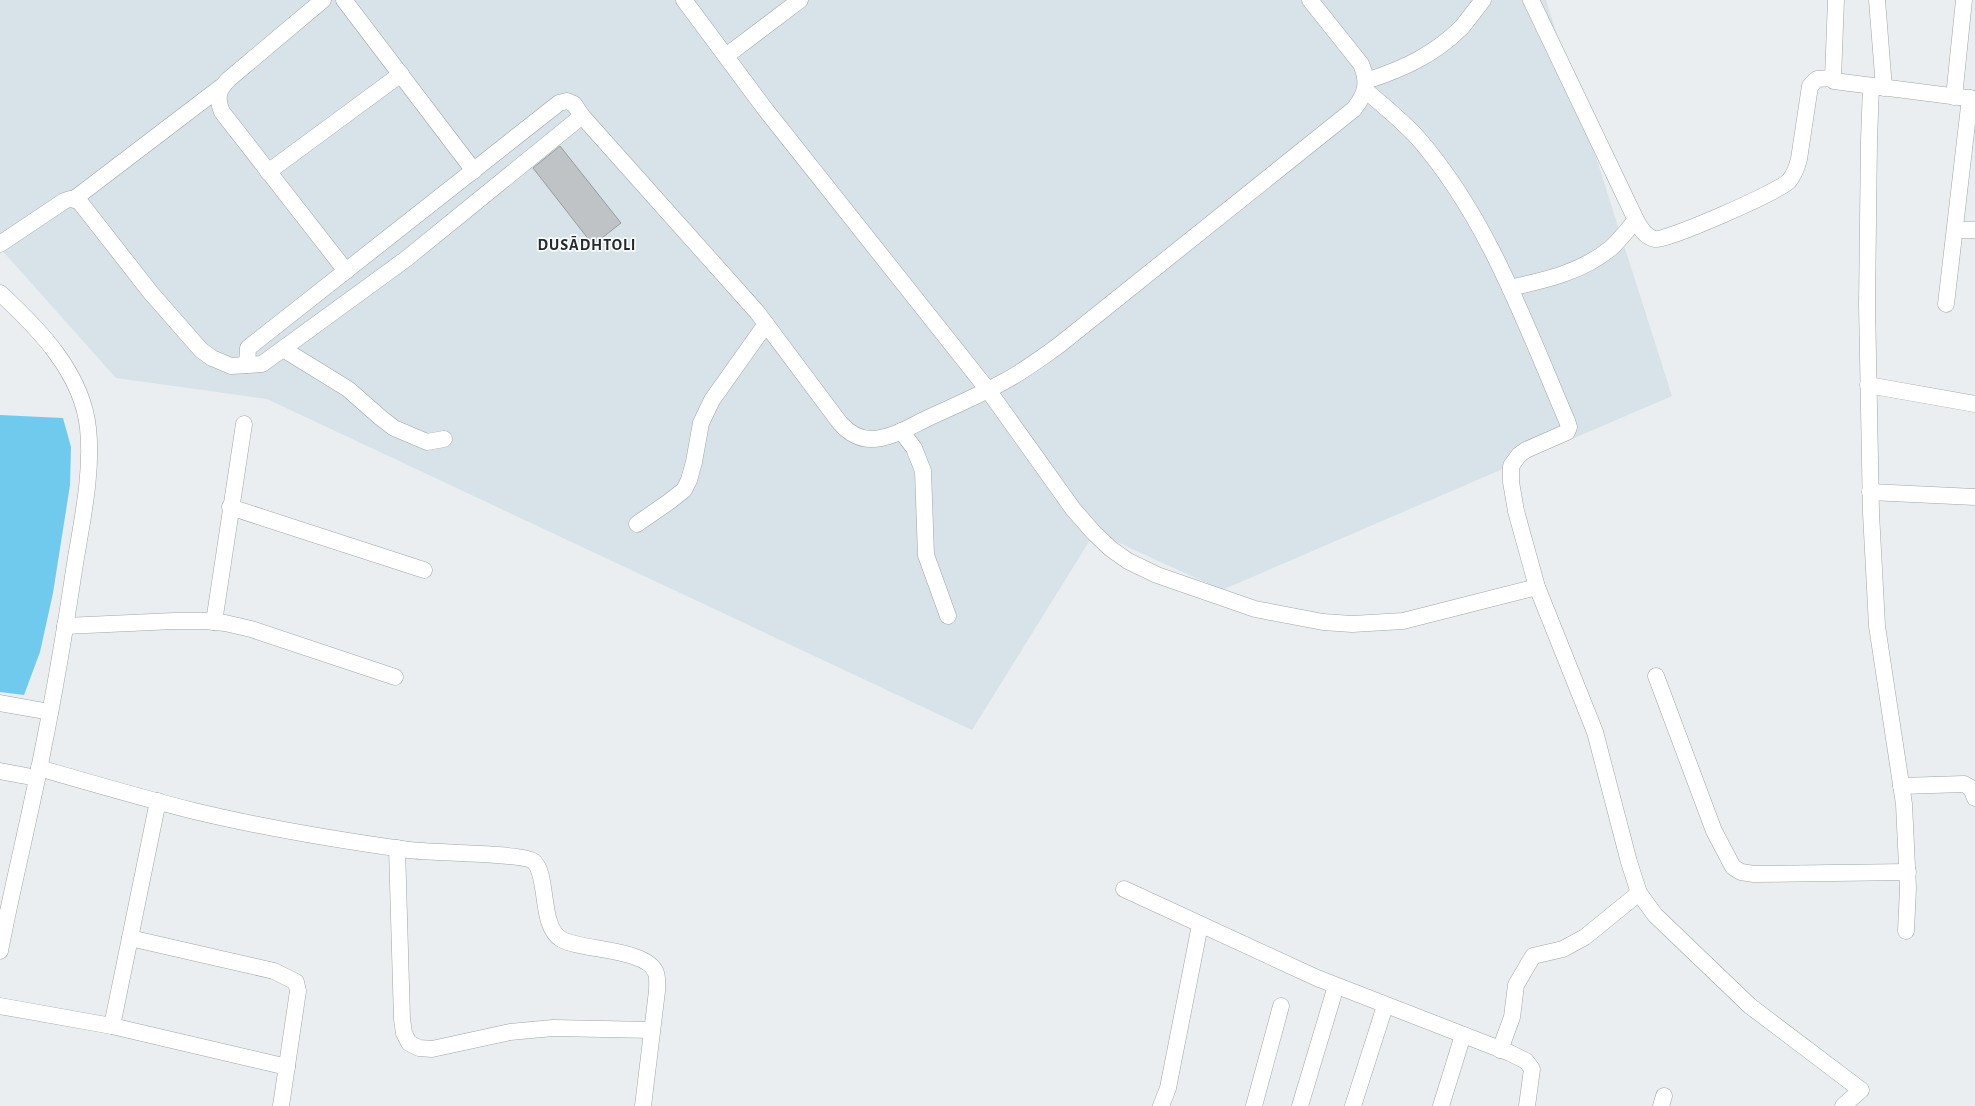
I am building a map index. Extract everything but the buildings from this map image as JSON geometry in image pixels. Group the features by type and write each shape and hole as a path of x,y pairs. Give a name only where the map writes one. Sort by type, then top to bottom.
{"street":[{"path":"0,244 64,201 74,199 221,87 323,0"},
{"path":"344,0 474,171"},
{"path":"684,0 765,110 988,390 1073,509 1094,533 1111,549 1128,561 1157,574 1255,609 1297,618 1352,624 1403,622 1537,587"},
{"path":"726,56 800,0"},
{"path":"247,365 248,348 563,101 567,101 574,104 582,116 757,312 840,423 848,431 858,436 870,439 882,438 901,431 1011,378 1058,346 1354,109 1362,99 1366,85 1361,64 1310,0"},
{"path":"1366,85 1409,66 1445,43 1463,26 1483,0"},
{"path":"1531,0 1636,220 1647,236 1660,240 1782,186 1793,175 1799,159 1812,83 1817,80 1833,78"},
{"path":"1836,0 1833,78 1836,82 1972,98 1946,304"},
{"path":"1877,0 1878,87 1869,140 1867,304 1870,492 1877,626 1904,804 1908,872 1906,931"},
{"path":"1954,97 1964,0"},
{"path":"268,172 400,74"},
{"path":"1366,85 1429,152 1469,210 1510,288 1568,427 1565,433 1518,455 1511,466 1511,482 1516,511 1537,587 1595,732 1629,862 1639,893 1655,915 1750,1006 1861,1090 1844,1106"},
{"path":"221,87 217,95 218,103 222,112 346,271"},
{"path":"74,199 79,201 151,293 201,350 212,358 231,366 262,364 406,259 582,116"},
{"path":"1510,288 1546,280 1586,265 1612,247 1636,220"},
{"path":"1956,230 1975,230"},
{"path":"0,951 50,712 88,478 88,428 78,391 57,353 22,314 1,295"},
{"path":"637,524 670,502 684,490 689,480 694,462 701,423 712,400 766,324"},
{"path":"283,349 348,389 380,418 394,428 427,442 444,439"},
{"path":"1868,385 1975,404"},
{"path":"214,622 230,507 244,424"},
{"path":"901,431 914,448 923,471 926,555 948,616"},
{"path":"1870,492 1975,496"},
{"path":"230,507 424,570"},
{"path":"65,626 174,621 214,622 251,629 395,677"},
{"path":"1656,676 1714,831 1733,867 1741,872 1754,874 1908,872"},
{"path":"0,703 50,712"},
{"path":"0,771 38,773 194,811 304,834 424,852 514,856 533,860 538,868 548,915 553,930 559,938 568,942 601,948 640,959 652,966 656,974 657,991 643,1106"},
{"path":"1901,786 1964,784 1971,788 1975,798"},
{"path":"112,1026 158,801"},
{"path":"398,848 402,1019 404,1033 409,1043 419,1048 432,1049 510,1032 553,1028 652,1030"},
{"path":"1124,889 1336,986 1463,1035 1526,1062 1532,1069 1527,1106"},
{"path":"1500,1050 1512,1017 1516,985 1533,956 1563,949 1585,937 1639,893"},
{"path":"1160,1106 1168,1088 1200,924"},
{"path":"130,938 274,972 296,982 298,991 281,1106"},
{"path":"1300,1106 1336,986"},
{"path":"0,1006 112,1026 287,1067"},
{"path":"1254,1106 1281,1006"},
{"path":"1353,1106 1385,1006"},
{"path":"1441,1106 1463,1035"}],"shaded area":[{"path":"0,0 1546,0 1672,396 1222,590 1095,532 972,730 267,399 116,378 0,248"}],"water":[{"path":"0,415 63,418 71,447 70,485 53,593 40,652 24,695 0,692"}],"district":[{"name":"DUSĀDHTOLI","path":"587,245"}]}
